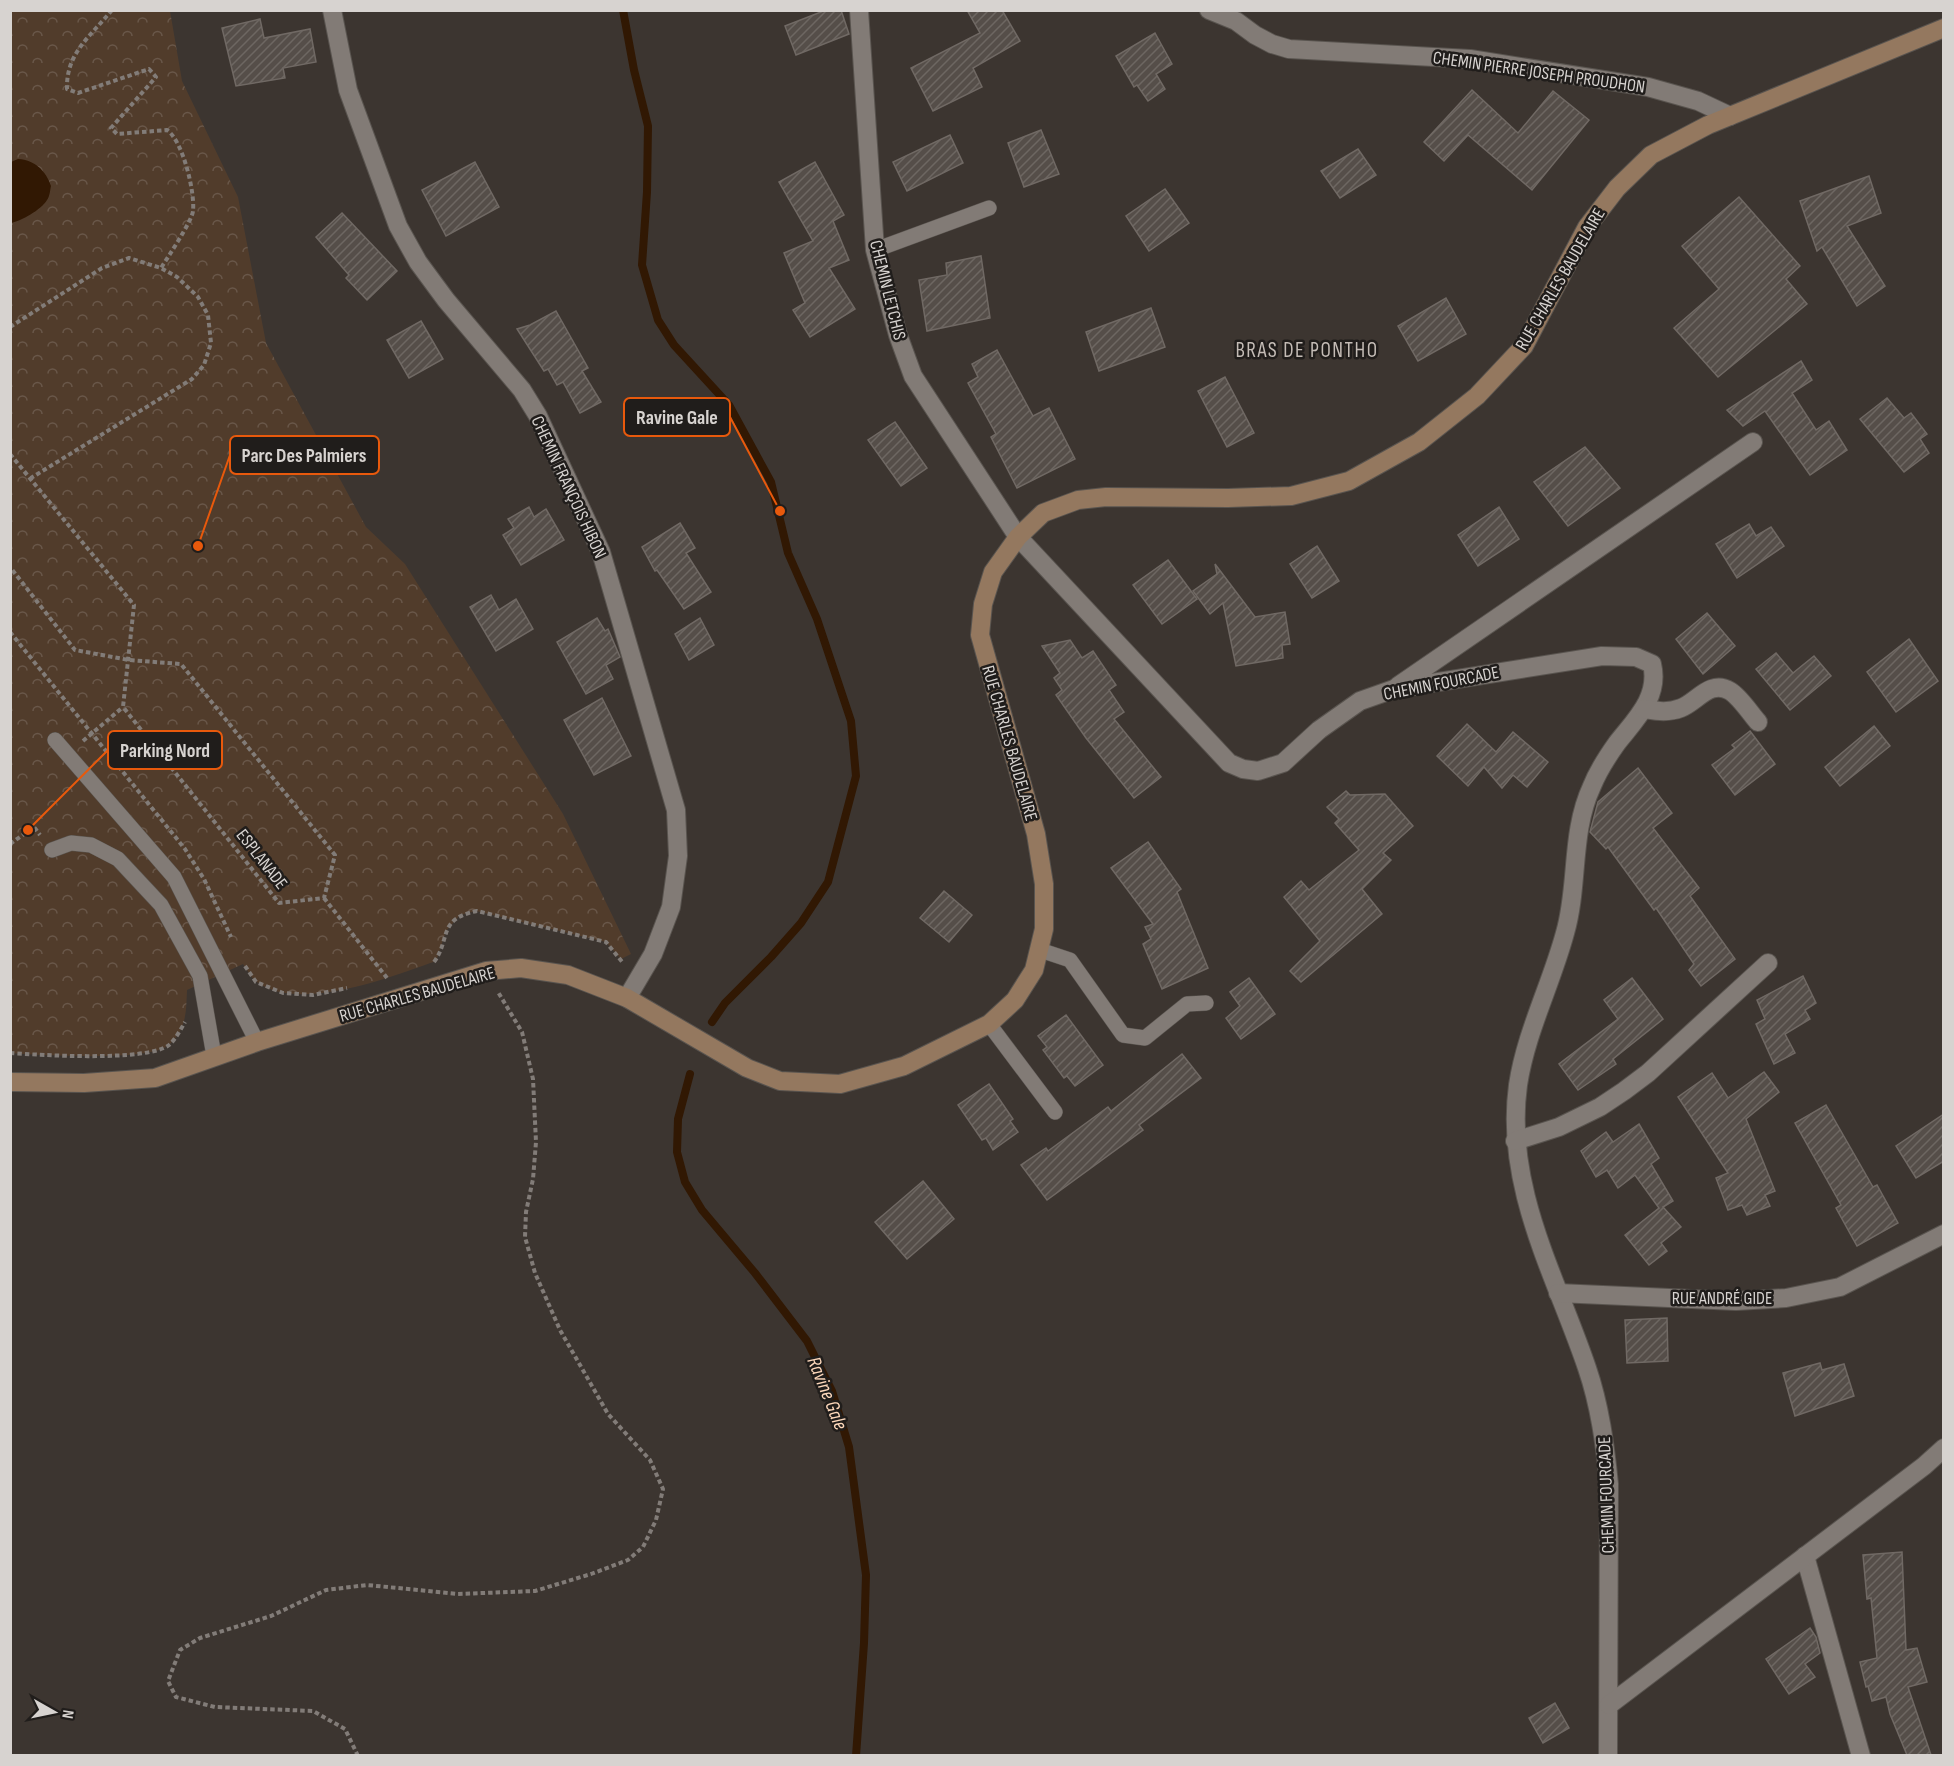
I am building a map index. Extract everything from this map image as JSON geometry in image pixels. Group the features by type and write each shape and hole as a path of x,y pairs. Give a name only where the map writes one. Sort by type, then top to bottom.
{"main road":[{"name":"RUE CHARLES BAUDELAIRE","path":"10,1082 84,1083 155,1078 257,1042 486,971 520,968 568,975 627,998 747,1068 780,1081 840,1084 904,1066 989,1024 1015,1000 1034,970 1044,929 1044,884 1036,834 980,635 982,604 993,572 1018,537 1043,513 1078,500 1106,497 1291,496 1349,481 1419,442 1477,396 1524,346 1587,226 1617,188 1651,155 1708,125 1944,28"}],"street":[{"name":"CHEMIN FRANÇOIS HIBON","path":"332,10 348,90 398,226 418,262 446,300 522,390 601,552 676,810 678,856 671,906 653,954 627,998"},
{"name":"CHEMIN LETCHIS","path":"859,10 875,250 898,335 913,376 1018,537"},
{"name":"CHEMIN PIERRE JOSEPH PROUDHON","path":"1209,10 1242,16 1255,35 1272,44 1289,49 1481,60 1648,87 1698,101 1730,116"},
{"path":"1394,689 1753,442"},
{"name":"CHEMIN FOURCADE","path":"1018,537 1228,763 1243,769 1258,771 1283,763 1319,730 1360,702 1394,689 1602,656 1636,657 1652,664 1653,682 1644,709 1603,764 1590,789 1582,814 1565,933 1529,1033 1522,1061 1515,1114 1515,1141 1521,1181 1533,1226 1587,1368 1598,1404 1605,1443 1609,1484 1608,1755"},
{"path":"1644,709 1663,712 1682,708 1707,690 1719,687 1731,692 1758,723"},
{"path":"1515,1141 1559,1127 1600,1107 1624,1091 1648,1073 1768,963"},
{"name":"RUE ANDRÉ GIDE","path":"1558,1293 1736,1301 1786,1298 1840,1287 1944,1234"},
{"path":"1609,1705 1924,1466 1944,1448"},
{"path":"1805,1556 1861,1755"}],"lane":[{"path":"875,250 989,208"},
{"path":"55,740 174,877 257,1042"},
{"path":"52,850 71,843 90,845 118,859 161,905 202,983 214,1056"},
{"path":"1040,950 1070,960 1123,1035 1145,1038 1187,1004 1206,1003"},
{"path":"989,1024 1055,1112"}],"path":[{"path":"112,10 72,57 67,73 67,89 78,93 149,69 156,77 111,129 117,134 167,130 174,135 188,168 193,213 161,268"},
{"path":"10,327 102,267 129,258 161,268 177,277 198,297 208,315 211,343 204,365 192,379 31,478"},
{"path":"10,454 134,605 123,707 68,754"},
{"path":"10,567 75,650 129,660 181,664 335,855 324,898 388,978"},
{"path":"10,632 185,849 204,879 234,943"},
{"name":"ESPLANADE","path":"123,707 279,903 324,898"},
{"path":"10,844 34,827 52,850"},
{"path":"358,1755 345,1729 313,1711 215,1707 176,1697 168,1681 180,1650 200,1638 271,1616 326,1590 367,1585 458,1594 535,1591 591,1574 628,1560 643,1547 656,1520 663,1489 650,1460 608,1414 560,1330 535,1273 525,1237 526,1212 533,1179 536,1142 533,1079 522,1032 486,971"}],"green space":[{"path":"10,11 170,11 182,81 238,197 266,343 366,527 405,564 563,814 631,954 621,959 606,942 476,911 460,915 446,931 436,961 371,983 345,989 296,994 275,991 257,982 243,964 187,990 182,1026 169,1045 158,1050 118,1056 11,1053"}],"shaded area":[{"path":"18,159 39,167 51,186 48,198 40,208 11,223 11,162"}],"building":[{"path":"826,10 841,10 849,34 796,55 785,26"},
{"path":"967,10 1002,10 1020,41 973,68 982,87 933,111 911,68 980,33"},
{"path":"260,19 264,38 310,29 316,62 283,68 285,78 236,86 222,28"},
{"path":"1155,33 1172,64 1156,74 1165,89 1148,101 1137,85 1134,87 1116,56"},
{"path":"1472,90 1518,133 1553,91 1589,120 1532,190 1468,135 1444,161 1424,142"},
{"path":"1041,130 1059,174 1024,187 1008,143"},
{"path":"950,135 963,163 907,191 893,162"},
{"path":"1358,149 1376,175 1340,198 1321,171"},
{"path":"475,162 499,207 446,236 422,190"},
{"path":"815,162 844,215 833,221 849,260 829,268 855,309 810,337 793,310 805,303 784,253 813,241 779,182"},
{"path":"1869,176 1881,213 1847,226 1885,286 1857,306 1822,247 1817,251 1800,201"},
{"path":"1165,189 1189,223 1149,251 1126,216"},
{"path":"1739,197 1800,266 1786,279 1807,304 1718,377 1674,328 1719,289 1682,246"},
{"path":"342,213 397,271 367,300 346,278 349,275 316,237"},
{"path":"981,256 990,318 927,331 919,280 947,275 946,263"},
{"path":"1446,298 1466,334 1418,361 1398,326"},
{"path":"1151,308 1165,347 1099,371 1086,332"},
{"path":"556,311 588,368 582,371 601,402 580,413 563,382 557,385 548,369 544,371 517,329 530,325"},
{"path":"421,321 443,359 409,378 387,340"},
{"path":"997,350 1033,416 1049,408 1075,459 1017,488 991,437 996,434 968,383 978,377 972,364"},
{"path":"1801,361 1812,380 1792,393 1816,430 1829,421 1847,450 1810,475 1765,411 1743,426 1727,410"},
{"path":"1225,377 1254,433 1227,447 1198,391"},
{"path":"1887,398 1904,418 1911,413 1927,434 1920,439 1929,453 1904,472 1860,419"},
{"path":"895,422 927,468 901,486 868,440"},
{"path":"1585,447 1620,488 1568,526 1534,482"},
{"path":"529,507 534,517 546,509 564,540 521,565 503,535 514,528 508,519"},
{"path":"1499,507 1519,539 1478,566 1458,535"},
{"path":"680,523 695,548 686,553 711,592 684,609 657,570 655,571 642,547"},
{"path":"1749,524 1756,536 1771,527 1784,546 1737,578 1716,544"},
{"path":"1317,546 1339,581 1312,598 1290,564"},
{"path":"1168,560 1197,599 1162,624 1133,585"},
{"path":"1215,564 1255,617 1285,612 1290,644 1282,645 1283,658 1236,666 1223,603 1210,614 1193,591 1217,574"},
{"path":"491,595 499,610 516,599 533,629 496,651 470,607"},
{"path":"1707,613 1735,646 1703,674 1676,639"},
{"path":"597,618 605,631 608,629 620,657 606,665 613,679 586,694 557,642"},
{"path":"700,618 714,645 689,660 675,634"},
{"path":"1909,639 1938,681 1896,712 1867,672"},
{"path":"1070,640 1082,658 1093,651 1116,685 1109,690 1124,712 1114,719 1161,777 1134,798 1086,738 1056,695 1062,690 1054,678 1060,673 1042,646"},
{"path":"1776,653 1793,673 1814,656 1831,676 1790,710 1756,669"},
{"path":"602,698 631,756 594,775 564,720"},
{"path":"1467,724 1496,752 1513,732 1548,762 1527,787 1513,775 1502,788 1484,767 1468,786 1437,756"},
{"path":"1874,726 1890,746 1840,786 1825,767"},
{"path":"1750,731 1775,764 1735,795 1712,765 1735,748 1732,745"},
{"path":"1638,768 1672,813 1653,828 1699,888 1690,896 1735,959 1701,986 1689,970 1694,964 1656,908 1654,910 1608,847 1606,849 1590,832 1598,802"},
{"path":"1346,791 1350,795 1385,794 1413,826 1383,853 1391,860 1362,889 1382,914 1301,982 1290,971 1320,941 1284,897 1301,881 1309,890 1359,850 1335,823 1339,819 1327,807"},
{"path":"1148,842 1181,889 1177,892 1208,968 1162,989 1143,944 1151,939 1145,927 1153,924 1111,868"},
{"path":"944,891 972,915 949,942 920,918"},
{"path":"1803,976 1816,1003 1805,1010 1810,1019 1785,1034 1795,1053 1774,1064 1756,1024 1765,1019 1757,1000"},
{"path":"1249,978 1275,1014 1241,1039 1226,1018 1240,1006 1230,992"},
{"path":"1632,978 1663,1019 1613,1059 1616,1064 1578,1090 1559,1064 1618,1019 1604,1000"},
{"path":"1066,1015 1103,1065 1075,1086 1067,1076 1064,1078 1043,1050 1047,1047 1038,1036"},
{"path":"1182,1054 1201,1078 1139,1125 1143,1130 1047,1200 1021,1165 1046,1148 1048,1151 1108,1107 1111,1111"},
{"path":"1764,1072 1779,1092 1746,1119 1775,1191 1765,1195 1770,1206 1747,1215 1742,1205 1728,1210 1716,1178 1728,1173 1678,1097 1712,1073 1728,1098"},
{"path":"989,1084 1013,1119 1010,1121 1018,1132 993,1150 986,1138 982,1140 958,1105"},
{"path":"1826,1105 1873,1187 1877,1185 1898,1223 1857,1246 1836,1208 1841,1205 1795,1123"},
{"path":"1944,1114 1944,1161 1916,1178 1896,1146"},
{"path":"1639,1124 1659,1158 1651,1164 1673,1201 1663,1207 1681,1227 1661,1243 1667,1251 1649,1265 1625,1235 1659,1208 1635,1175 1618,1188 1607,1170 1596,1177 1581,1151 1606,1132 1613,1142"},
{"path":"923,1181 954,1219 907,1259 875,1222"},
{"path":"1667,1318 1668,1361 1627,1363 1625,1320"},
{"path":"1820,1363 1822,1370 1844,1364 1854,1396 1795,1416 1783,1373"},
{"path":"1902,1552 1906,1650 1917,1648 1927,1682 1908,1687 1931,1755 1907,1755 1890,1714 1886,1697 1872,1701 1860,1662 1877,1658 1871,1598 1867,1599 1863,1555"},
{"path":"1810,1628 1816,1637 1820,1653 1805,1664 1815,1677 1789,1694 1766,1659"},
{"path":"1555,1703 1569,1728 1543,1743 1529,1718"}],"waterway":[{"name":"Ravine Gale","path":"623,10 634,70 648,126 647,192 642,265 658,320 674,345 729,405 771,482 788,553 817,619 851,721 856,776 828,882 801,923 725,1003 712,1022"},
{"name":"Ravine Gale","path":"690,1074 678,1119 677,1152 685,1182 702,1210 755,1273 807,1341 832,1391 849,1447 866,1575 856,1756"}],"place":[{"name":"Ravine Gale","path":"780,511"},
{"name":"Parc Des Palmiers","path":"198,546"},
{"name":"Parking Nord","path":"28,830"}],"district":[{"name":"BRAS DE PONTHO","path":"1307,350"}]}
